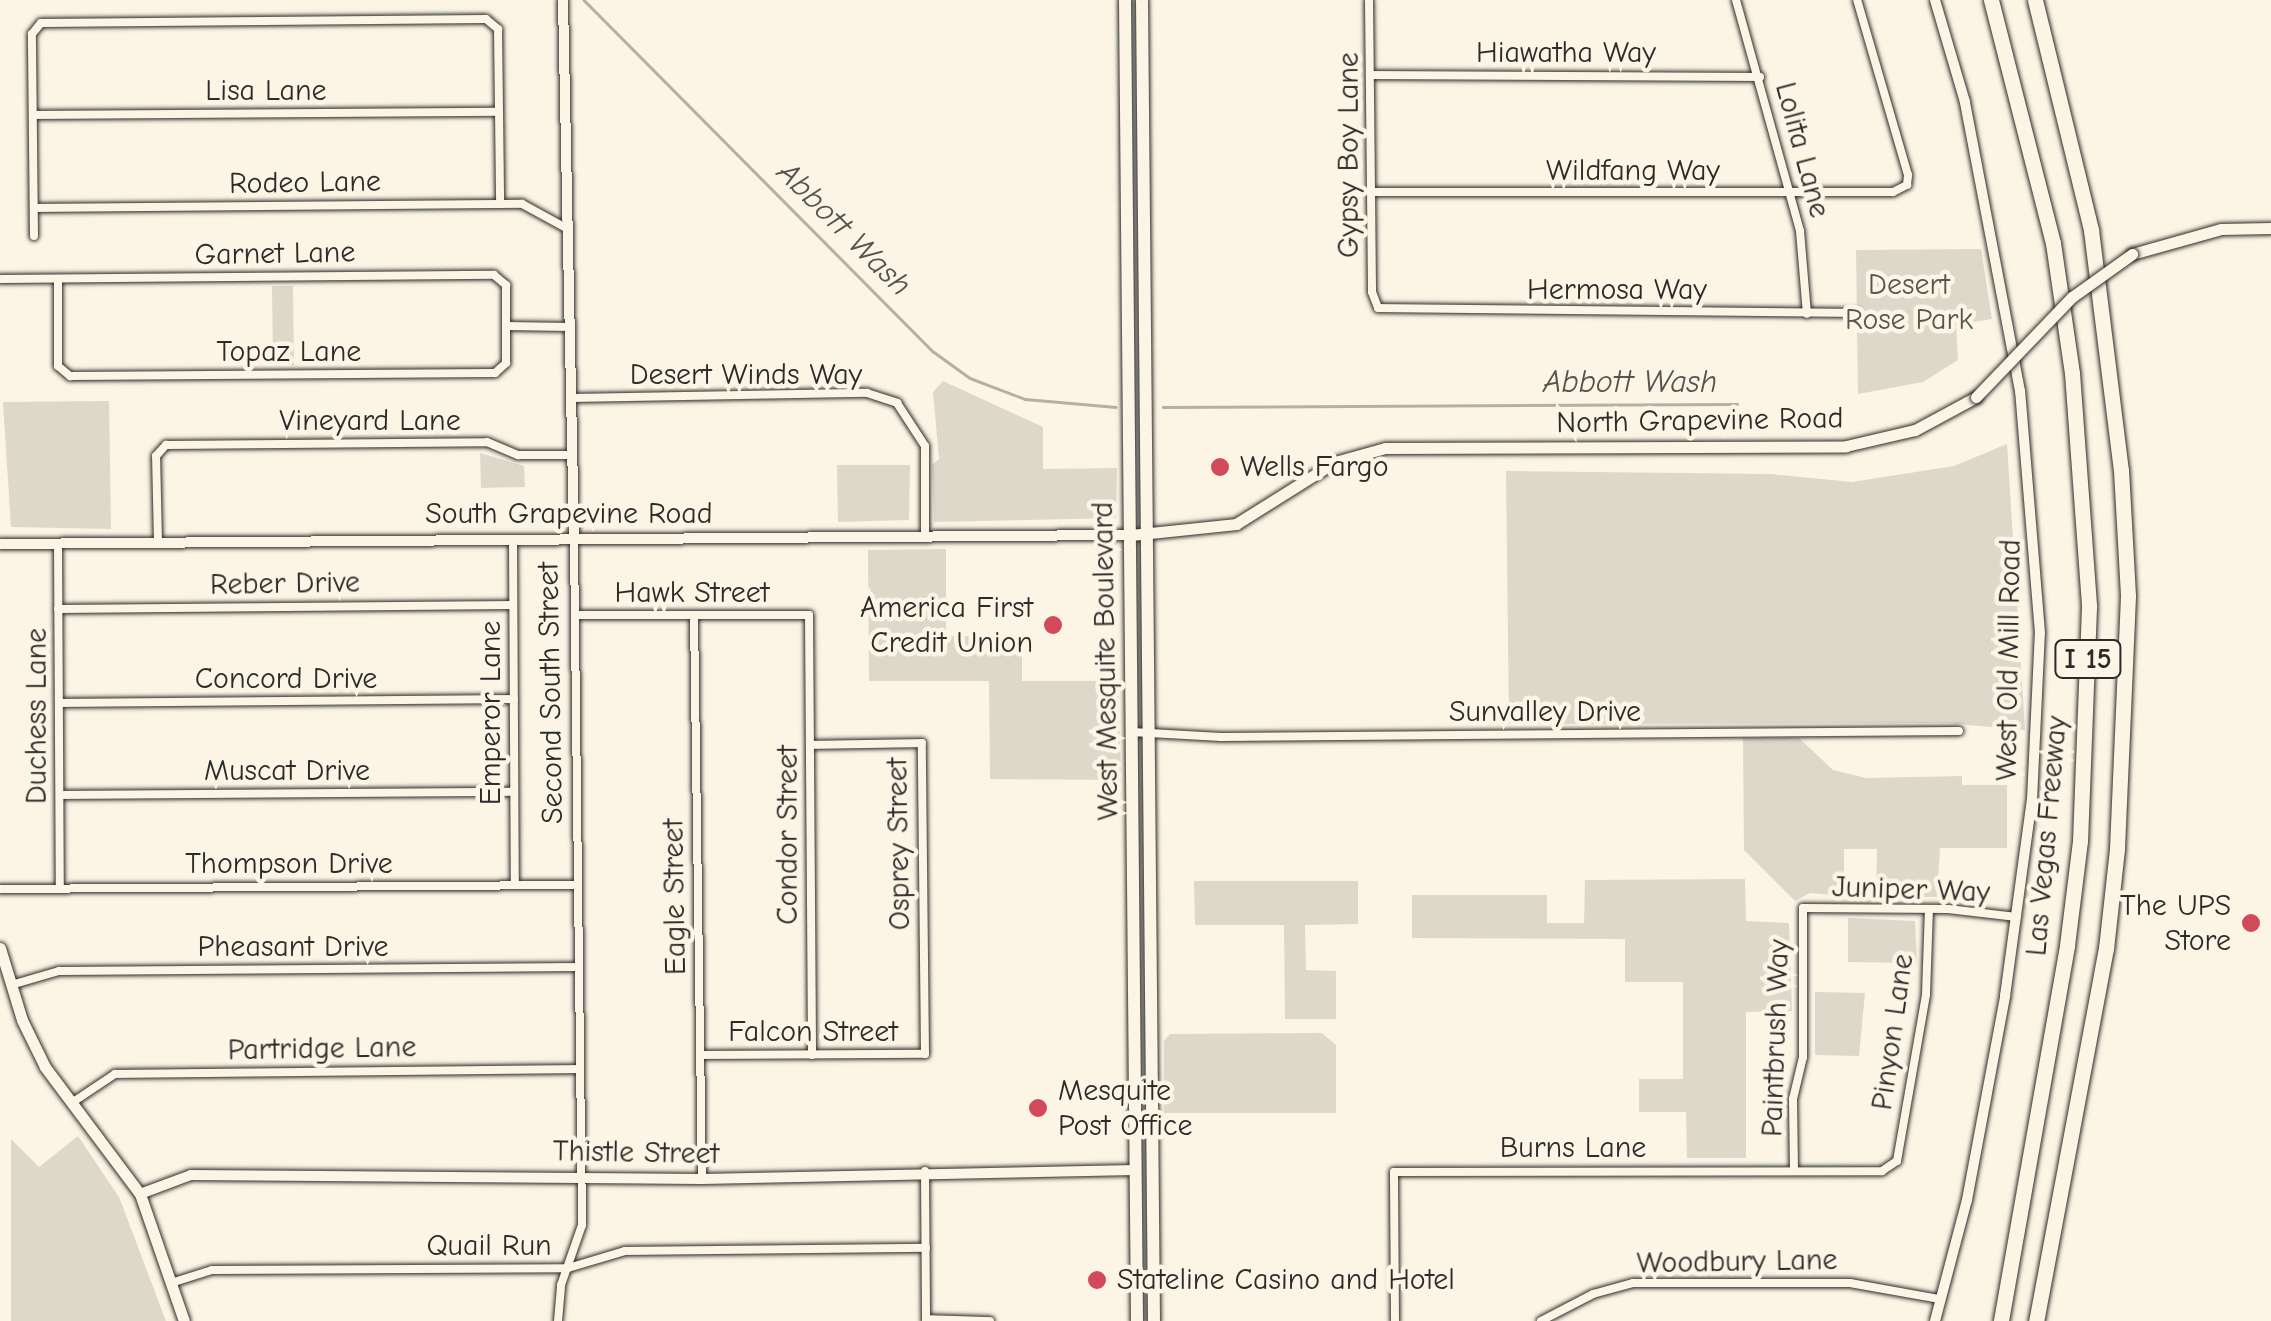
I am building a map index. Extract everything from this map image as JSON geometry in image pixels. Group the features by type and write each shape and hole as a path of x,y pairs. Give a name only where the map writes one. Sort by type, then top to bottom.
{"highway":[{"name":"Las Vegas Freeway","path":"1991,0 2053,243 2072,373 2089,607 2072,911 2000,1321"},
{"name":"I 15","path":"2035,0 2091,230 2119,452 2128,596 2108,928 2036,1321"}],"main road":[{"name":"West Mesquite Boulevard","path":"1125,0 1127,239 1149,732 1154,1321"},
{"name":"West Mesquite Boulevard","path":"1137,1321 1132,732 1139,535 1142,0"},
{"name":"North Grapevine Road","path":"1139,535 1236,524 1335,462 1384,448 1846,446 1914,430 1976,397 2072,296 2132,254 2206,232 2271,228"},
{"path":"1127,239 1143,239"},
{"path":"1133,828 1149,828"},
{"path":"0,948 10,985 46,1067 140,1194 184,1321"},
{"path":"1135,1170 1152,1170"}],"street":[{"name":"Second South Street","path":"558,1321 568,1268 582,1226 563,0"},
{"name":"Gypsy Boy Lane","path":"1370,0 1372,292 1378,308"},
{"name":"Lolita Lane","path":"1736,0 1791,194 1807,314"},
{"name":"Wildfang Way","path":"1372,192 1893,192 1907,184 1908,175 1856,0"},
{"name":"West Old Mill Road","path":"1934,1321 1967,1200 2018,917 2038,735 2038,552 2020,391 1989,214 1935,0"},
{"path":"34,236 32,34 41,23 486,19 498,28 500,204"},
{"name":"Hiawatha Way","path":"1371,75 1760,77"},
{"name":"Lisa Lane","path":"34,115 499,112"},
{"name":"Rodeo Lane","path":"34,208 522,204 568,230"},
{"name":"Garnet Lane","path":"0,279 494,275 506,285 506,326"},
{"name":"Topaz Lane","path":"58,279 58,366 70,376 495,373 506,362 506,326"},
{"name":"Hermosa Way","path":"1378,308 1856,313"},
{"path":"506,326 570,327"},
{"name":"Desert Winds Way","path":"572,398 867,393 896,403 925,446 925,536"},
{"name":"Vineyard Lane","path":"158,542 156,456 166,445 487,442 518,455 573,455"},
{"name":"South Grapevine Road","path":"0,544 1139,535"},
{"name":"Emperor Lane","path":"513,540 515,885"},
{"name":"Duchess Lane","path":"58,544 60,888"},
{"name":"Reber Drive","path":"58,609 513,605"},
{"name":"Hawk Street","path":"575,615 809,615"},
{"name":"Eagle Street","path":"694,615 702,1179"},
{"name":"Condor Street","path":"809,615 812,1054"},
{"name":"Concord Drive","path":"59,703 514,699"},
{"name":"Sunvalley Drive","path":"1132,732 1227,737 1958,731"},
{"name":"Osprey Street","path":"810,744 922,743 925,1054"},
{"name":"Muscat Drive","path":"60,796 514,792"},
{"name":"Thompson Drive","path":"0,889 578,885"},
{"name":"Juniper Way","path":"1803,908 1929,909 2018,917"},
{"name":"Paintbrush Way","path":"1794,1170 1794,1099 1803,1057 1803,908"},
{"name":"Pinyon Lane","path":"1898,1161 1926,994 1929,909"},
{"name":"Pheasant Drive","path":"10,985 59,971 579,967"},
{"name":"Falcon Street","path":"700,1055 925,1054"},
{"name":"Partridge Lane","path":"73,1102 115,1074 580,1069"},
{"name":"Burns Lane","path":"1395,1321 1394,1172 1882,1171 1898,1161"},
{"name":"Thistle Street","path":"140,1194 191,1175 702,1179 925,1171 1135,1170"},
{"path":"925,1171 926,1320 990,1321"},
{"name":"Quail Run","path":"171,1283 212,1270 568,1268 625,1250 926,1248"},
{"name":"Woodbury Lane","path":"1542,1321 1592,1294 1633,1283 1850,1283 1939,1299"}],"green space":[{"name":"Desert Rose Park","path":"1981,249 1992,319 1956,325 1958,360 1923,382 1858,394 1856,250"},
{"path":"272,286 293,286 294,365 273,365"},
{"path":"943,381 1043,427 1043,469 1117,468 1116,518 934,522 932,465 939,459 933,392"},
{"path":"109,401 111,529 11,527 3,402"},
{"path":"2007,444 2025,730 1946,723 1509,724 1506,471 1771,474 1852,482 1954,466"},
{"path":"480,453 524,466 525,487 481,488"},
{"path":"837,465 910,465 909,520 838,522"},
{"path":"946,549 946,636 1022,636 1022,681 1118,681 1121,780 990,779 989,681 869,681 868,550"},
{"path":"1743,738 1799,738 1833,770 1866,778 1962,776 1962,785 2007,785 2007,848 1940,848 1937,897 1876,897 1877,849 1844,849 1844,896 1810,893 1795,901 1744,850"},
{"path":"1745,879 1746,921 1789,923 1792,1011 1746,1012 1746,1158 1687,1158 1686,1112 1639,1112 1639,1079 1683,1079 1683,982 1625,982 1625,939 1412,938 1412,895 1547,895 1547,923 1584,923 1585,880"},
{"path":"1194,881 1358,881 1358,924 1305,925 1306,970 1336,971 1336,1019 1285,1019 1284,925 1195,925"},
{"path":"1848,918 1915,921 1917,963 1848,962"},
{"path":"1815,992 1865,993 1859,1056 1815,1055"},
{"path":"1322,1033 1336,1045 1336,1113 1164,1113 1164,1041 1170,1034"},
{"path":"78,1136 119,1197 166,1321 11,1321 11,1139 39,1167"}],"waterway":[{"name":"Abbott Wash","path":"584,0 934,352 970,378 1025,399 1116,407"},
{"name":"Abbott Wash","path":"1163,407 1737,404"}],"place":[{"name":"Wells Fargo","path":"1220,467"},
{"name":"America First Credit Union","path":"1053,625"},
{"name":"The UPS Store","path":"2251,923"},
{"name":"Mesquite Post Office","path":"1038,1108"},
{"name":"Stateline Casino and Hotel","path":"1097,1280"}]}
